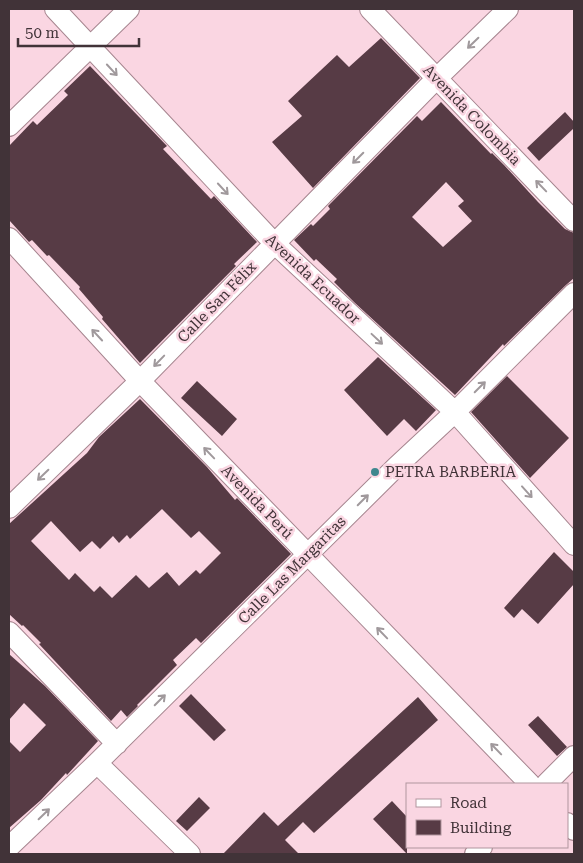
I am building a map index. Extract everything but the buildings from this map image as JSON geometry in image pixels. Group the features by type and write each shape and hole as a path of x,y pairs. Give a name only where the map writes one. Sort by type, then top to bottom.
{"street":[{"name":"Avenida Ecuador","path":"55,9 274,243 455,412 574,545"},
{"path":"9,126 128,9"},
{"name":"Avenida Colombia","path":"370,9 574,221"},
{"name":"Calle San Félix","path":"9,508 140,381 437,78 508,9"},
{"name":"Avenida Perú","path":"9,238 140,381 529,783"},
{"name":"Calle Las Margaritas","path":"9,847 117,744 396,467 455,412 574,294"},
{"path":"9,632 117,744"},
{"path":"547,783 574,756"},
{"path":"97,763 190,854"}],"place":[{"name":"PETRA BARBERIA","path":"375,472"}]}
